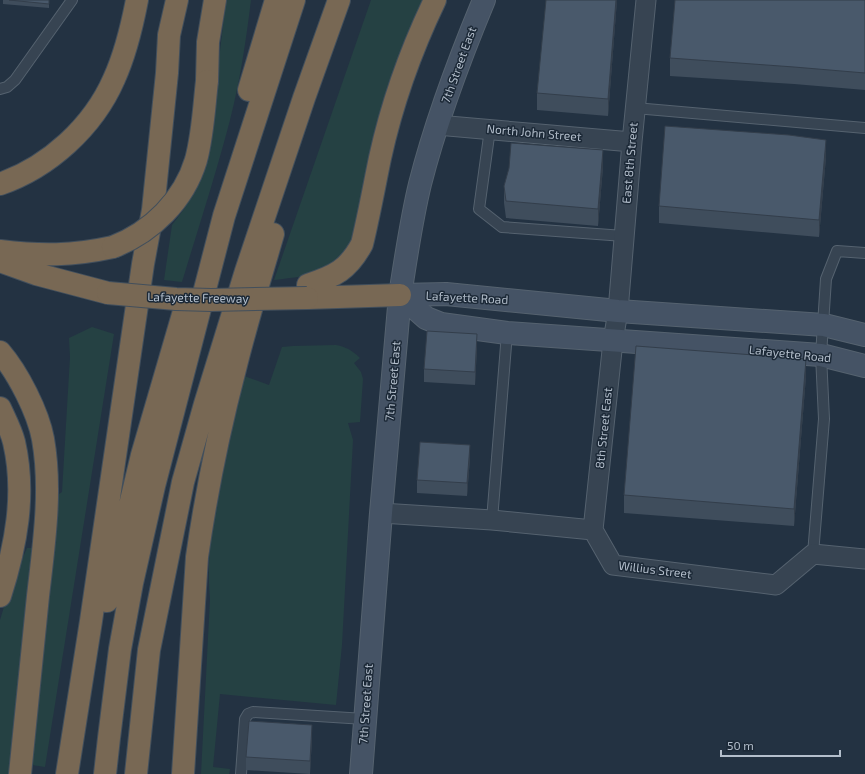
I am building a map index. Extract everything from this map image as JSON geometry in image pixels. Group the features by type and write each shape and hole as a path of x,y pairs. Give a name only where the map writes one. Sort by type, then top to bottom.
{"highway":[{"path":"0,184 21,176 40,165 60,150 92,116 104,99 115,78 125,50 137,0"},
{"path":"67,774 143,264 154,210 169,35 177,0"},
{"path":"0,250 36,254 67,254 113,247 126,242 156,222 169,209 190,178 196,159 201,136 207,81 208,42 215,0"},
{"path":"263,44 266,0"},
{"path":"78,702 108,598 142,455 276,0"},
{"path":"105,774 120,649 132,583 154,486 224,216 294,0"},
{"path":"136,774 149,650 183,482 205,404 246,271 304,98 340,0"},
{"path":"308,292 345,268 355,257 362,244 393,109 408,62 435,0"},
{"path":"183,774 197,557 202,522 226,403 278,217 304,98"},
{"name":"Lafayette Freeway","path":"0,261 36,274 108,293 161,298 211,300 308,292"},
{"path":"308,292 400,295"},
{"path":"0,352 8,361 22,385 33,409 42,437 47,467 45,534 20,774"},
{"path":"0,408 10,429 14,442 20,487 18,520 13,548 0,596"}],"main road":[{"name":"7th Street East","path":"361,774 400,295 413,217 420,185 437,125 468,37 484,0"},
{"name":"Lafayette Road","path":"400,295 446,294 616,326 821,355 865,366"},
{"name":"Lafayette Road","path":"400,295 426,318 441,324 507,334 616,326 824,325 865,335"}],"street":[{"name":"East 8th Street","path":"616,326 646,0"},
{"name":"North John Street","path":"437,125 632,142"},
{"name":"8th Street East","path":"593,530 616,326"},
{"path":"381,514 492,520 593,530"},
{"name":"Willius Street","path":"593,530 613,565 776,585 813,554"},
{"path":"813,554 865,559"}],"lane":[{"path":"0,89 7,87 15,80 72,0"},
{"path":"635,108 865,128"},
{"path":"490,129 479,209 502,227 624,236"},
{"path":"813,554 824,419 821,355 826,278 837,251 865,253"},
{"path":"492,520 507,334"},
{"path":"241,774 245,719 248,714 253,712 365,719"}],"green space":[{"path":"226,0 251,0 234,105 219,161 182,282 164,280 172,225 184,209 200,179 208,152"},
{"path":"371,0 425,0 352,240 345,251 329,267 309,275 274,280"},
{"path":"92,327 114,334 45,767 32,765 56,496 62,492 70,357 69,338"},
{"path":"336,345 349,349 360,358 354,363 361,372 363,379 360,422 348,423 353,440 342,645 336,705 220,694 213,767 230,769 229,774 201,774 210,599 210,544 213,515 224,458 244,376 269,385 282,347"},
{"path":"27,548 34,548 13,774 0,774 0,620 10,587"}],"building":[{"path":"9,0 49,0 49,4"},
{"path":"546,0 616,0 608,99 537,93"},
{"path":"675,0 865,0 865,73 670,58"},
{"path":"665,126 789,135 826,140 819,220 659,206"},
{"path":"511,143 603,150 598,209 506,201 504,186 509,168"},
{"path":"427,331 477,334 475,372 424,369"},
{"path":"636,346 806,359 794,509 624,495"},
{"path":"420,442 470,445 467,483 417,480"},
{"path":"249,721 312,725 310,761 246,757"}]}
